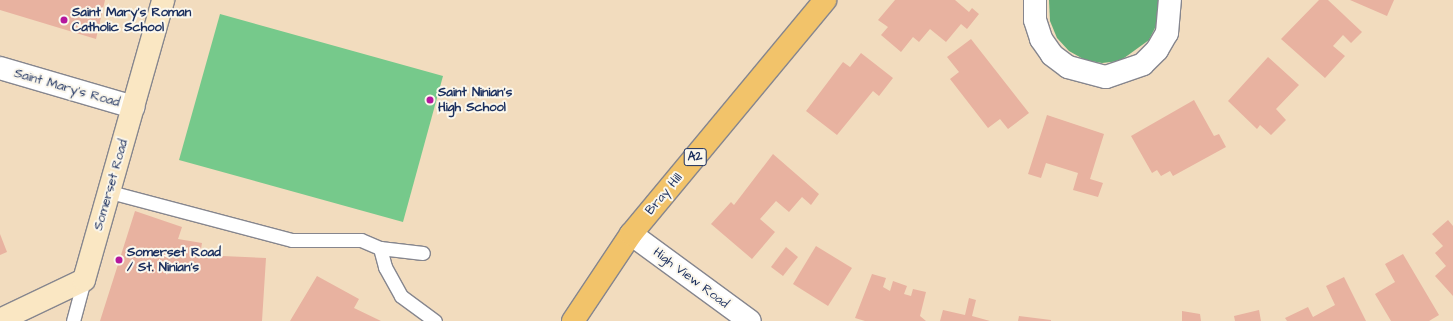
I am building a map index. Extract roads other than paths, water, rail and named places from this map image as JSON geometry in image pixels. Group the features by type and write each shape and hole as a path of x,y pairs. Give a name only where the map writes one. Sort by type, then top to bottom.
{"highway":[{"name":"Bray Hill","path":"573,321 631,234 825,0"}],"main road":[{"name":"Somerset Road","path":"84,280 163,0"},
{"path":"0,320 84,280"}],"street":[{"path":"1035,0 1035,20 1041,39 1052,55 1068,67 1106,77 1143,64 1157,50 1167,33 1170,0"},
{"name":"Saint Mary's Road","path":"0,68 133,107"},
{"name":"High View Road","path":"631,234 750,321"}],"lane":[{"path":"110,192 292,240 361,240 380,248 423,253"},
{"path":"380,248 385,267 401,296 435,321"},
{"path":"73,321 84,280"}],"place":[{"name":"Saint Mary's Roman Catholic School","path":"64,20"},
{"name":"Saint Ninian's High School","path":"430,100"},
{"name":"Somerset Road / St. Ninian's","path":"119,260"}]}
